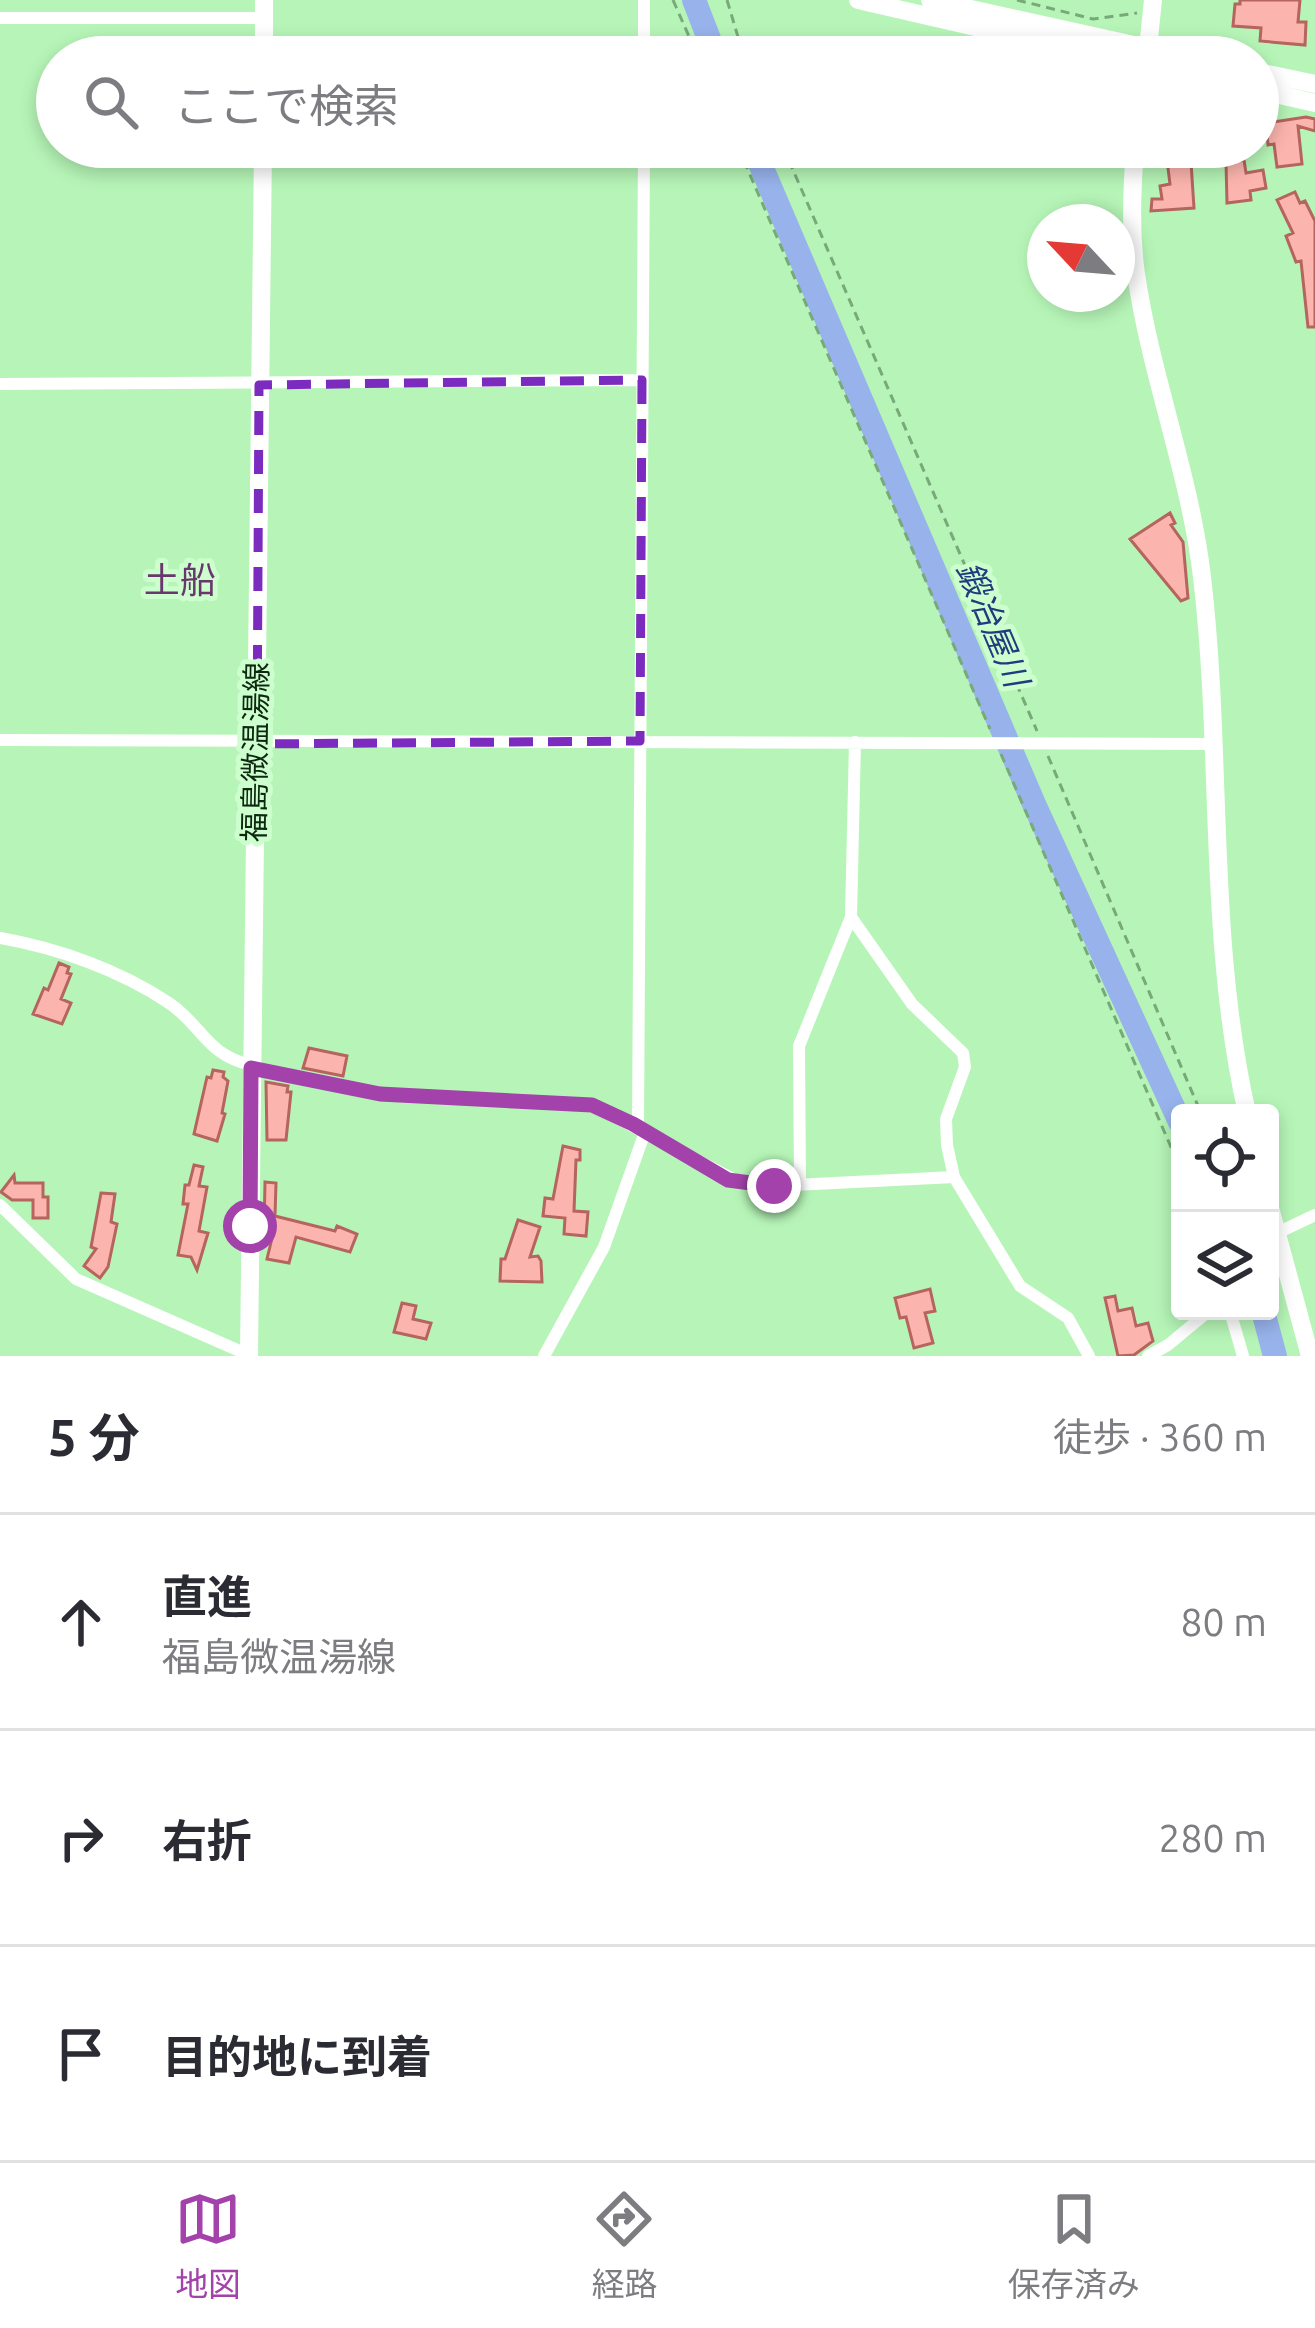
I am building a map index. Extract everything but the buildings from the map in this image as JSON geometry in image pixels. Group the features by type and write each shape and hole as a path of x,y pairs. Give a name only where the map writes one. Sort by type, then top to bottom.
{"main road":[{"path":"858,0 1015,36"},
{"path":"930,0 1078,36"},
{"path":"1145,6 1147,36"},
{"path":"1279,76 1315,84"},
{"path":"1279,95 1315,103"},
{"name":"福島微温湯線","path":"250,1356 263,168"},
{"path":"1134,168 1136,274 1196,534 1213,744 1220,912 1246,1104"},
{"path":"1279,1255 1310,1356"}],"street":[{"path":"644,0 644,36"},
{"path":"0,18 264,9"},
{"path":"544,1356 604,1247 641,1130 644,168"},
{"path":"0,384 642,380"},
{"path":"0,740 1213,744"},
{"path":"800,1185 800,1037 851,917 855,742"},
{"path":"851,917 912,1004 963,1053 965,1067 946,1119 954,1177 1020,1286 1068,1318 1089,1356"},
{"path":"0,938 39,945 151,992 174,1006 208,1046 251,1066 380,1094 583,1103 728,1180 763,1186 954,1177"},
{"path":"0,1205 76,1279 250,1356"},
{"path":"1279,1232 1315,1215"},
{"path":"1148,1356 1198,1320"},
{"path":"1233,1320 1243,1356"}],"path":[{"path":"673,0 689,36"},
{"path":"727,0 738,36"},
{"path":"1017,0 1093,19 1115,19 1145,6"},
{"path":"747,168 1171,1147"},
{"path":"792,168 1197,1104"}],"highlighted area":[{"path":"642,380 640,741 257,744 259,385"}],"waterway":[{"name":"鍛冶屋川","path":"694,0 708,36"},
{"name":"鍛冶屋川","path":"762,168 1034,804 1172,1104"},
{"name":"鍛冶屋川","path":"1265,1320 1275,1356"}],"district":[{"name":"土船","path":"180,580"}],"route":[{"path":"250,1226 251,1068 380,1094 592,1105 728,1180 774,1186"}]}
